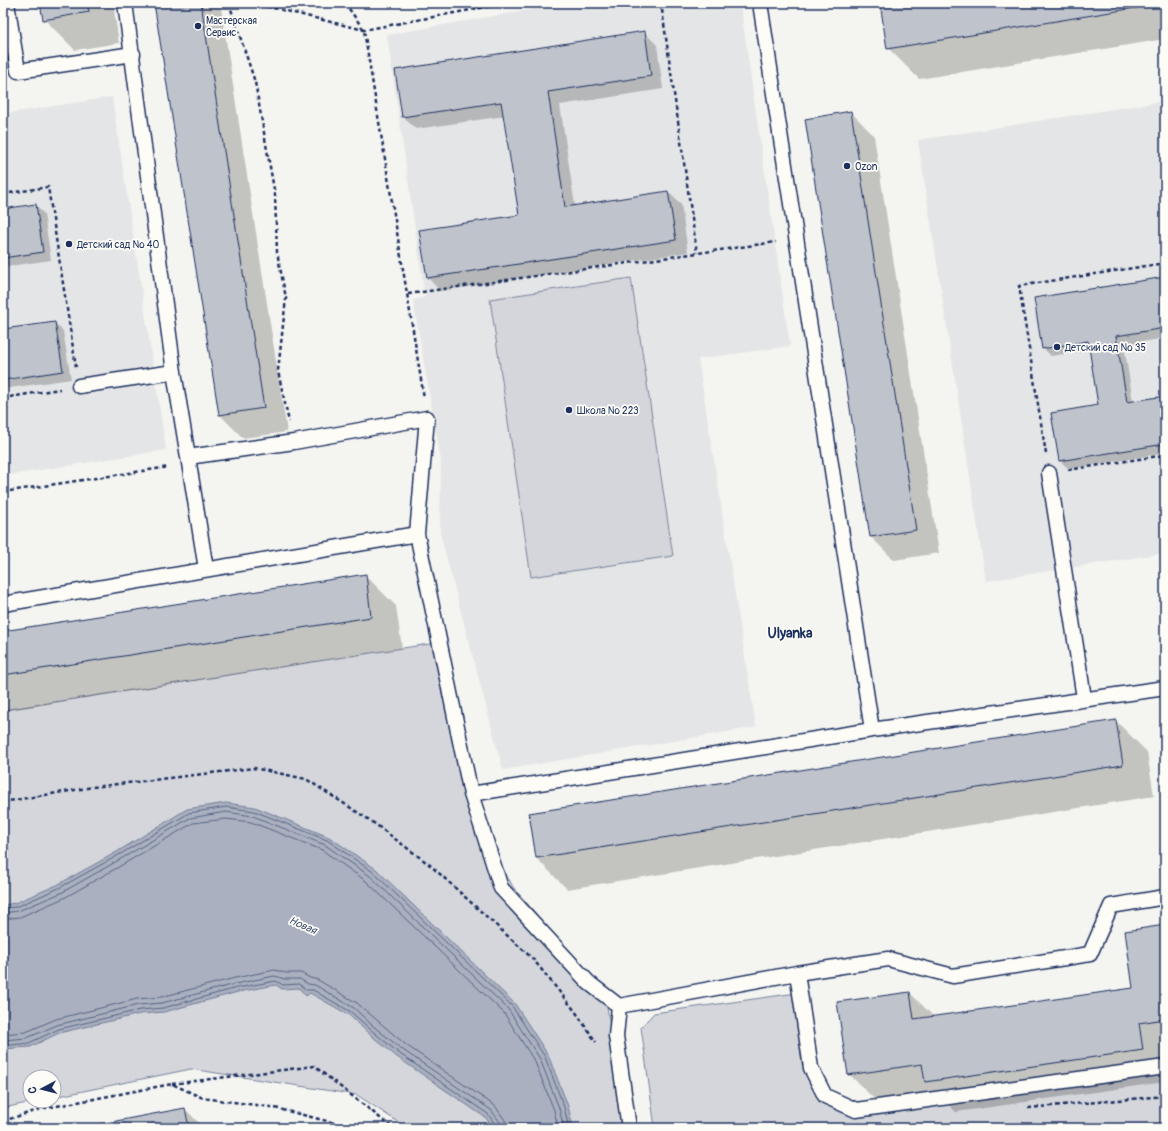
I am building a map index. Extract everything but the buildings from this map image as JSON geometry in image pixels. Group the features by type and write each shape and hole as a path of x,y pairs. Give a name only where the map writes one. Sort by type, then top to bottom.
{"lane":[{"path":"7,3 18,71 132,54"},
{"path":"125,3 174,372 206,569"},
{"path":"760,3 872,730"},
{"path":"79,386 174,372"},
{"path":"188,457 294,442 427,418 417,534 471,794 501,888 589,983 619,1006 797,973 888,959 953,976 1090,954 1110,906 1165,897"},
{"path":"1049,473 1084,698"},
{"path":"3,604 417,534"},
{"path":"471,794 872,730 1084,698 1165,688"},
{"path":"797,973 811,1068 825,1096 856,1110 1165,1067"},
{"path":"619,1006 616,1036 629,1128"}],"path":[{"path":"229,3 255,82 275,195 277,252 286,298 278,371 294,442"},
{"path":"253,3 364,30 507,3"},
{"path":"345,3 364,30 427,418"},
{"path":"661,3 697,253"},
{"path":"3,194 48,187 79,386 3,398"},
{"path":"408,294 797,239"},
{"path":"1165,263 1019,286 1049,473 1165,455"},
{"path":"3,492 176,466 188,457"},
{"path":"3,802 93,787 254,768 306,779 371,821 430,865 533,959 575,1011 599,1048"},
{"path":"3,1121 41,1109 172,1084 314,1066 393,1128"},
{"path":"172,1084 203,1098 271,1107 354,1128"}],"shaded area":[{"name":"Школа № 223","path":"567,3 740,3 790,346 698,359 756,727 503,770 440,533 441,461 413,300 425,297 387,35"},
{"name":"Детский сад № 40","path":"112,97 166,450 3,476 3,114"},
{"name":"Детский сад № 35","path":"1165,101 1165,553 986,581 918,140"},
{"path":"631,278 673,556 531,577 490,299"},
{"path":"442,642 485,834 513,887 586,972 607,1007 626,1128 407,1128 357,1095 191,1069 62,1095 62,1069 22,1069 22,1104 3,1108 3,710"},
{"path":"804,992 821,1096 868,1112 1165,1068 1165,1128 655,1128 641,1027 654,1013"}],"water":[{"name":"Новая","path":"226,803 255,807 329,837 376,869 515,1004 548,1055 568,1106 573,1128 493,1128 486,1118 397,1057 349,1015 310,993 306,996 299,988 282,989 276,985 238,992 164,1012 140,1014 59,1033 30,1047 3,1049 3,905 15,903 57,885 115,853 187,809"}],"place":[{"name":"Мастерская Сервис","path":"198,26"},
{"name":"Ozon","path":"847,166"},
{"name":"Детский сад № 40","path":"69,244"},
{"name":"Детский сад № 35","path":"1057,347"},
{"name":"Школа № 223","path":"569,410"}],"district":[{"name":"Ulyanka","path":"790,633"}]}
